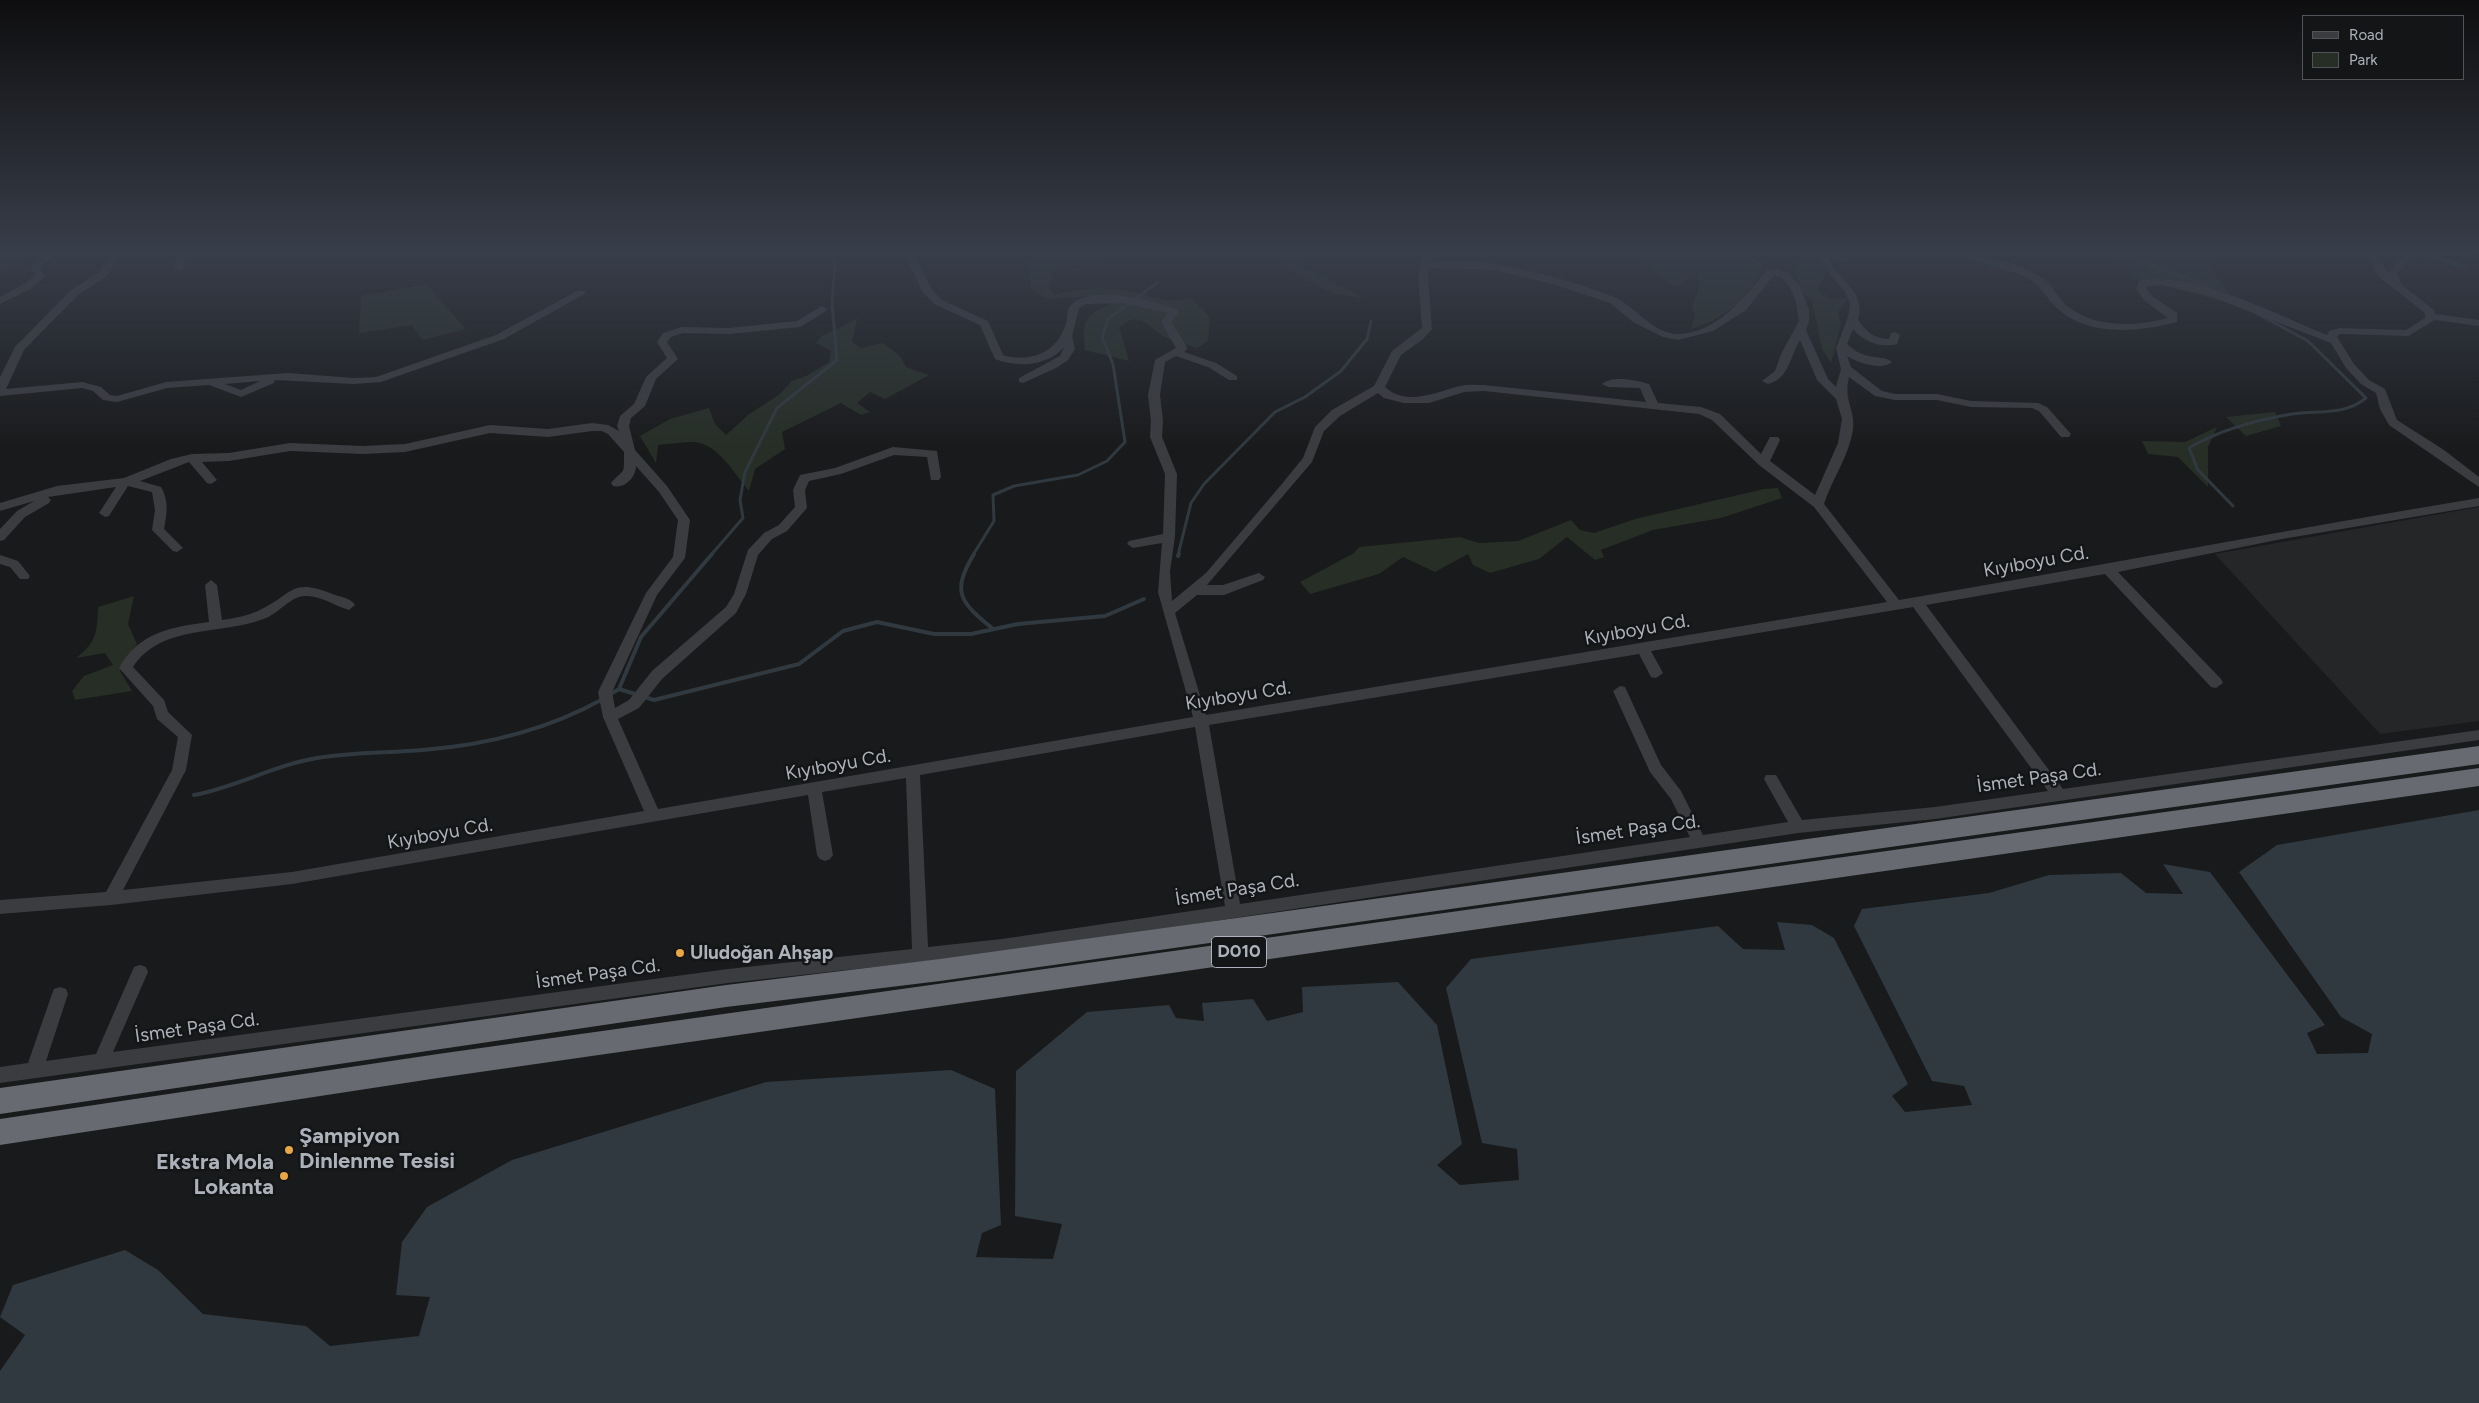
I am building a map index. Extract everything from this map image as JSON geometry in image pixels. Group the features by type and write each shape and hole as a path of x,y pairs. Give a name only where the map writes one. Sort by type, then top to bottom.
{"highway":[{"name":"D010","path":"0,1101 726,996 940,970 2479,755"},
{"name":"D010","path":"0,1132 438,1066 2479,776"}],"street":[{"path":"0,389 18,349 47,320"},
{"path":"0,393 45,387 82,385 97,389 107,398 117,399 166,385 199,382 216,384 242,394 264,383 288,376 354,381 377,380 500,337 530,320"},
{"path":"617,483 624,479 630,471 630,452 623,426 626,416 640,406 651,377 673,359 662,342 668,335 682,330 729,331 800,324 805,320"},
{"path":"978,320 984,323 999,357 1006,360 1042,360 1062,344 1071,320"},
{"path":"1167,320 1169,332 1182,349 1160,360 1154,395 1157,421 1156,437 1171,474 1169,536 1164,572 1164,592 1168,612 1201,721 1234,911"},
{"path":"1168,612 1210,576 1308,459 1320,430 1336,413 1379,388 1396,353 1427,329 1426,320"},
{"path":"1638,320 1667,335 1678,337 1708,329 1722,320"},
{"path":"1768,382 1778,374 1791,343 1801,330 1803,320"},
{"path":"1851,320 1840,355 1846,369 1879,394 1895,397 1937,397 1971,404 2034,405 2043,410 2065,434"},
{"path":"1853,320 1860,332 1871,341 1892,342 1896,335"},
{"path":"2087,320 2097,325 2113,328 2164,323 2171,320"},
{"path":"2282,320 2334,341"},
{"path":"2428,320 2408,333 2333,332 2334,341 2355,372 2365,382 2381,391 2385,399 2386,410 2393,422 2440,453 2479,483"},
{"path":"2461,320 2479,323"},
{"path":"1801,330 1822,380 1842,399"},
{"path":"1023,380 1064,358 1070,349 1066,334"},
{"path":"1842,345 1851,356 1870,361 1887,362"},
{"path":"1177,353 1212,365 1233,378"},
{"path":"1818,504 1842,447 1848,420 1842,399 1841,383 1846,369"},
{"path":"1608,384 1636,383 1645,386 1654,407"},
{"path":"1379,388 1388,396 1404,400 1429,400 1463,389 1484,388 1701,411 1716,417 1764,462 1818,504 1896,605"},
{"path":"0,507 57,490 124,482 175,462 192,458 229,457 290,447 328,447 363,450 406,448 490,429 548,434 592,427 612,431 664,489 684,520 679,558 652,593 605,692 610,717 654,816"},
{"path":"1764,462 1774,440"},
{"path":"610,717 634,704 657,675 731,610 740,594 752,553 768,536 783,528 800,508 799,490 804,478 837,471 893,451 933,454 935,477"},
{"path":"192,458 212,480"},
{"path":"105,513 122,490 124,482"},
{"path":"124,482 147,486 157,490 162,500 158,530 178,548"},
{"path":"0,537 20,514 45,500 86,486"},
{"name":"Kıyıboyu Cd.","path":"0,907 111,898 292,878 913,770 2108,569 2282,535 2479,502"},
{"path":"1133,544 1147,543 1169,536"},
{"path":"0,559 14,564 24,576"},
{"path":"2108,569 2216,683"},
{"path":"1193,590 1224,590 1259,577"},
{"path":"211,585 216,625"},
{"path":"111,898 179,770 185,735 162,715 159,704 126,668 138,651 156,639 241,621 263,614 295,593 307,591 350,606"},
{"path":"1916,601 2059,795"},
{"path":"1643,648 1656,673"},
{"path":"1620,691 1655,768 1676,795 1699,841"},
{"name":"İsmet Paşa Cd.","path":"0,1075 728,976 1002,946 1699,841 1798,827 1935,813 2479,735"},
{"path":"913,770 920,955"},
{"path":"1771,778 1798,827"},
{"path":"814,788 826,855"},
{"path":"101,1061 140,972"},
{"path":"34,1070 60,994"}],"shaded area":[{"path":"2479,507 2479,721 2380,734 2215,554"},
{"path":"2479,810 2479,1403 0,1403 0,1371 25,1335 0,1317 13,1285 125,1250 158,1270 203,1314 306,1326 330,1346 419,1336 430,1297 396,1295 402,1242 427,1207 512,1160 766,1082 951,1070 995,1089 1001,1225 982,1233 976,1257 1053,1259 1062,1224 1015,1216 1016,1071 1087,1012 1169,1005 1176,1018 1204,1021 1202,1003 1253,999 1267,1021 1303,1012 1302,987 1398,982 1437,1025 1462,1144 1437,1165 1460,1185 1519,1180 1517,1149 1482,1143 1446,988 1471,959 1718,926 1743,949 1785,950 1777,922 1812,925 1834,938 1908,1084 1892,1096 1905,1112 1972,1105 1964,1086 1932,1081 1854,926 1862,909 1989,893 2049,875 2121,873 2146,893 2183,894 2163,864 2210,872 2325,1025 2307,1033 2317,1054 2368,1053 2372,1034 2341,1017 2239,872 2277,845"}],"green space":[{"path":"360,320 458,320 466,329 422,340 412,325 359,333"},
{"path":"857,320 852,342 861,348 883,343 900,356 906,367 929,375 885,399 870,392 857,403 870,412 861,415 841,403 782,432 785,449 755,469 749,491 725,461 711,448 703,444 690,442 658,445 656,463 640,436 670,419 709,408 715,424 726,435 748,415 780,394 792,381 808,375 829,362 831,351 816,343 820,337"},
{"path":"1087,320 1131,320 1119,327 1129,361 1085,350"},
{"path":"1210,320 1208,341 1197,348 1167,338 1142,321"},
{"path":"1693,320 1713,320 1712,321 1691,329"},
{"path":"1816,320 1840,320 1841,324 1831,363 1822,349"},
{"path":"2275,412 2281,426 2246,436 2226,417"},
{"path":"2217,427 2208,447 2208,487 2178,457 2148,454 2142,441 2185,442"},
{"path":"1778,488 1782,498 1721,518 1653,530 1601,550 1604,557 1595,560 1567,537 1539,559 1490,573 1473,565 1468,554 1435,572 1403,557 1379,574 1310,594 1300,582 1354,553 1359,547 1460,537 1479,543 1518,541 1571,520 1580,530 1594,533 1635,519 1764,489"},
{"path":"134,596 128,624 137,644 122,664 120,671 132,691 75,700 72,691 84,676 113,665 105,653 76,658 92,641 96,630 98,607"}],"waterway":[{"path":"711,555 743,518 740,500 745,472 777,408 837,360 834,320"},
{"path":"973,555 994,521 993,495 1014,486 1078,475 1107,461 1125,442 1113,364 1102,337 1108,320"},
{"path":"2233,506 2198,470 2189,448 2226,430 2252,422 2292,414 2340,410 2358,404 2366,398 2308,341 2270,320"},
{"path":"1178,555 1191,503 1204,484 1275,412 1305,397 1341,371 1367,339 1371,321"},
{"path":"619,689 641,637 712,554"},
{"path":"974,554 963,578 962,596 972,611 992,628"},
{"path":"619,689 654,700 799,664 843,631 877,622 934,634 971,634 1018,624 1105,616 1144,599"},
{"path":"609,695 619,689"},
{"path":"194,795 225,787 301,761 317,758 447,748 493,740 560,719 603,699"}],"place":[{"name":"Uludoǧan Ahşap","path":"680,953"},
{"name":"Şampiyon Dinlenme Tesisi","path":"289,1150"},
{"name":"Ekstra Mola Lokanta","path":"284,1176"}]}
